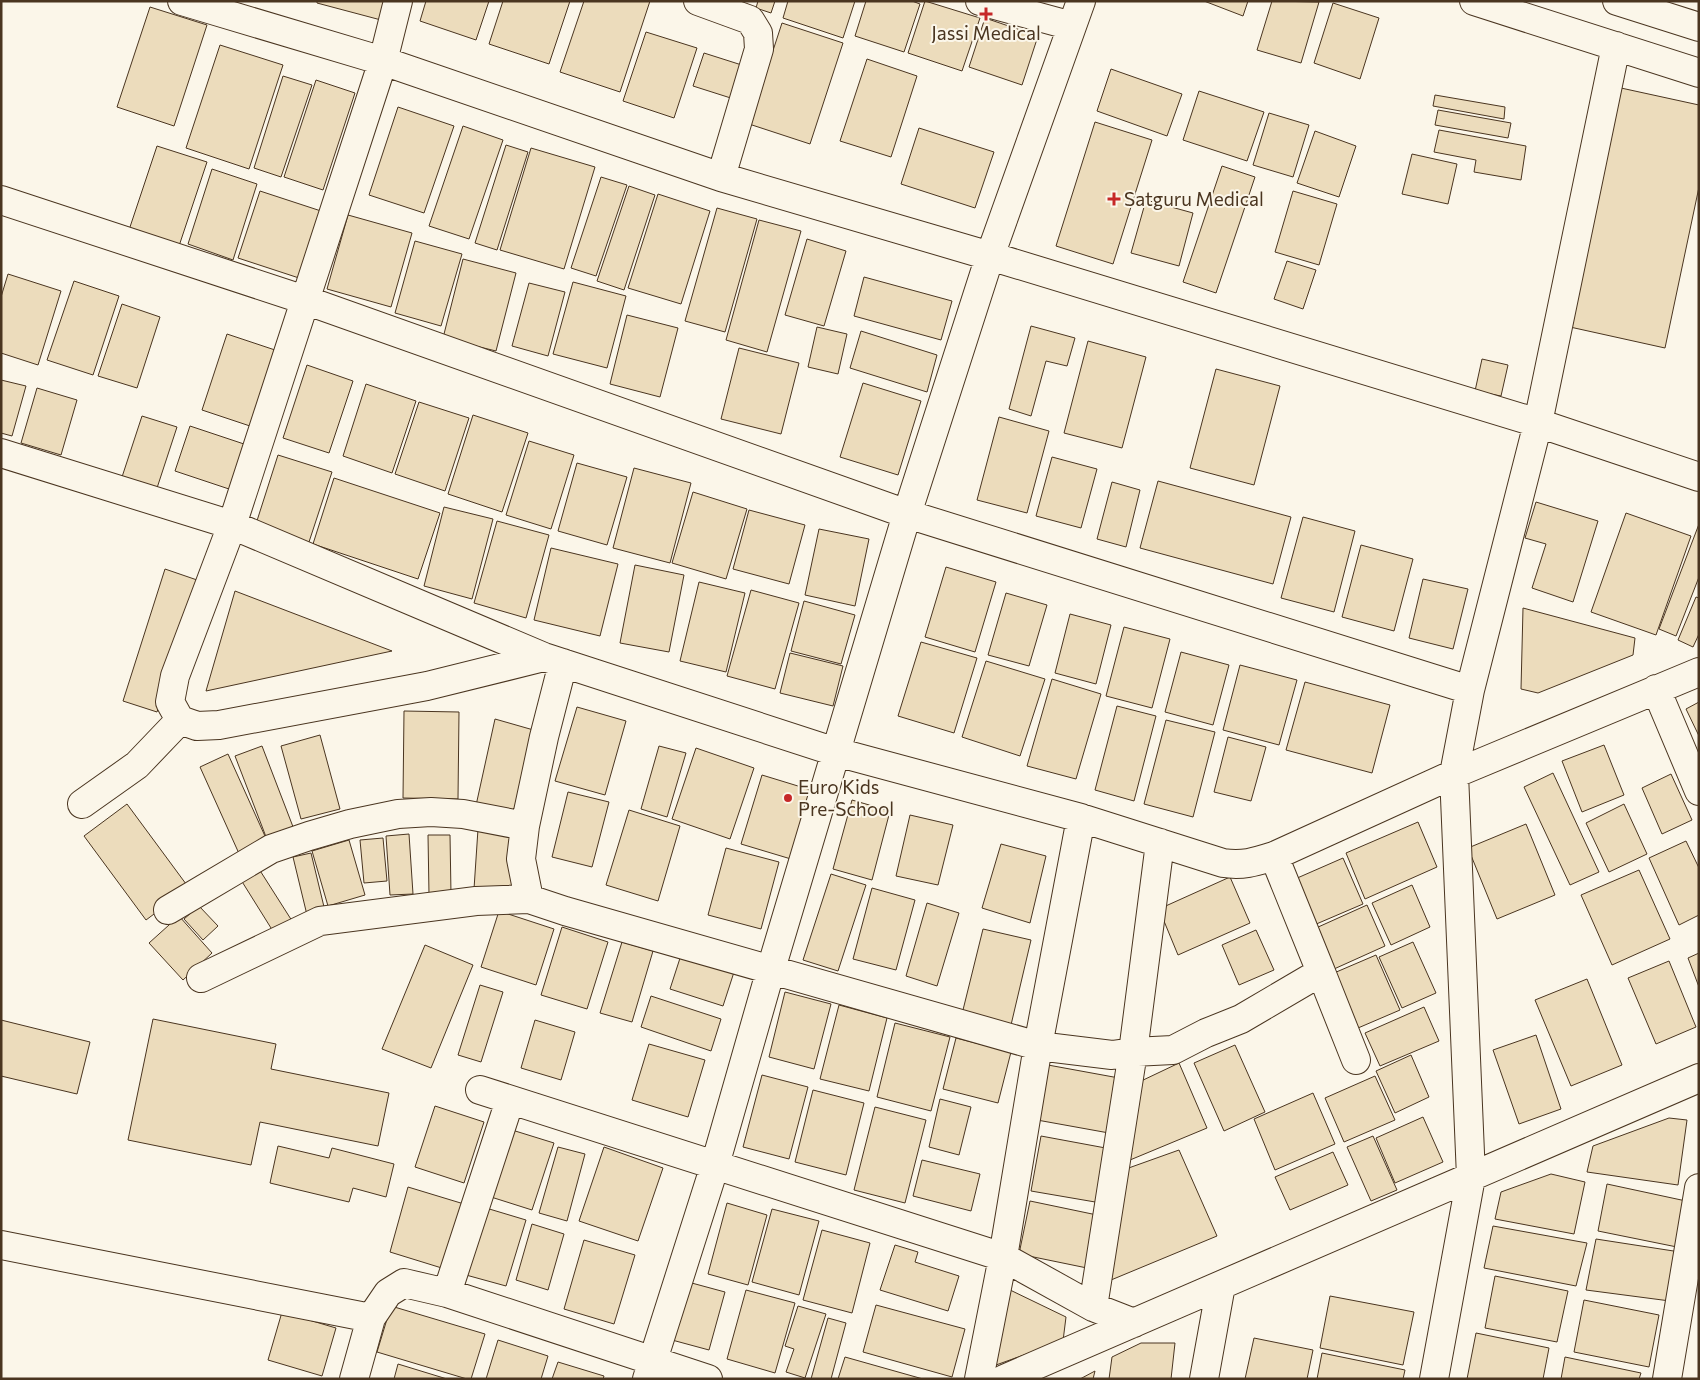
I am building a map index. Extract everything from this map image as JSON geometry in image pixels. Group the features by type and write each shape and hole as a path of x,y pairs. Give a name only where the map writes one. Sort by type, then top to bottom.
{"street":[{"path":"182,1 383,61 721,177 990,256 1538,422 1699,477"},
{"path":"398,1 383,61 232,525 175,676 170,702 180,720 197,726 219,725 553,660"},
{"path":"698,1 750,20 758,33 759,49 721,177"},
{"path":"650,1370 715,1165 771,969 908,514 990,256 1077,14 980,1"},
{"path":"1474,1 1699,73"},
{"path":"1617,1 1699,27"},
{"path":"1434,1379 1470,1177 1454,774 1470,690 1538,422 1616,46"},
{"path":"1,200 305,300 908,514 1470,690"},
{"path":"1,453 232,525 553,660 836,752 1081,818 1223,863 1238,865 1251,864 1274,856 1454,774 1699,672"},
{"path":"529,899 521,859 525,826 544,737 553,660"},
{"path":"1656,689 1699,791"},
{"path":"82,804 138,765 180,720"},
{"path":"168,910 272,849 350,824 398,814 431,812 463,814 525,826"},
{"path":"979,1379 1003,1257 1038,1046 1081,818"},
{"path":"1093,1307 1133,1052 1160,843"},
{"path":"1274,856 1356,1060"},
{"path":"201,978 320,922 476,901 529,899 565,911 1038,1046 1112,1055 1173,1050 1206,1033 1241,1019 1320,972"},
{"path":"1004,1379 1699,1078"},
{"path":"480,1090 1003,1257 1093,1307 1134,1322"},
{"path":"447,1293 510,1100"},
{"path":"1669,1378 1699,1188"},
{"path":"1,1245 370,1318"},
{"path":"354,1379 370,1318 388,1293 404,1283 447,1293 650,1370 708,1379"},
{"path":"1204,1379 1221,1285"}],"building":[{"path":"317,1 386,1 381,20 317,3"},
{"path":"426,1 489,1 476,40 420,21"},
{"path":"503,1 570,1 549,64 489,44"},
{"path":"584,1 650,1 620,92 560,72"},
{"path":"758,1 775,1 771,13 756,8"},
{"path":"788,1 855,1 843,38 783,18"},
{"path":"866,1 912,1 920,4 904,52 855,36"},
{"path":"925,1 980,18 962,71 908,53"},
{"path":"1204,1 1248,1 1243,16"},
{"path":"1272,1 1319,2 1301,63 1257,50"},
{"path":"1333,3 1379,18 1360,79 1314,63"},
{"path":"150,7 207,25 174,126 117,107"},
{"path":"985,18 1038,36 1022,85 969,67"},
{"path":"782,23 843,43 810,144 749,124"},
{"path":"646,32 697,48 674,118 623,101"},
{"path":"220,45 283,65 249,169 186,148"},
{"path":"704,53 748,67 737,100 693,86"},
{"path":"867,59 917,76 891,157 840,141"},
{"path":"1111,69 1182,94 1167,136 1097,111"},
{"path":"283,76 312,85 281,177 254,168"},
{"path":"316,80 355,93 323,190 284,177"},
{"path":"1621,88 1699,105 1699,187 1665,348 1570,327"},
{"path":"1199,91 1264,112 1247,161 1183,140"},
{"path":"1435,95 1505,107 1504,119 1433,106"},
{"path":"398,107 454,126 424,213 369,195"},
{"path":"1438,110 1511,123 1508,138 1435,125"},
{"path":"1269,113 1309,125 1293,177 1253,165"},
{"path":"1095,122 1152,140 1113,264 1056,246"},
{"path":"463,126 503,140 469,239 429,226"},
{"path":"919,128 994,152 975,208 901,184"},
{"path":"1439,130 1526,146 1521,180 1474,172 1476,160 1434,152"},
{"path":"1315,131 1356,146 1339,197 1297,183"},
{"path":"506,145 528,152 497,250 475,243"},
{"path":"157,146 207,162 179,246 129,230"},
{"path":"531,148 595,167 564,269 500,250"},
{"path":"1412,154 1457,164 1448,204 1402,194"},
{"path":"1222,166 1255,177 1216,293 1183,282"},
{"path":"212,169 257,184 233,260 188,244"},
{"path":"601,177 627,185 596,276 571,268"},
{"path":"629,186 655,195 624,290 597,281"},
{"path":"260,191 321,211 299,278 238,258"},
{"path":"1293,191 1337,204 1319,265 1275,252"},
{"path":"658,194 710,211 681,304 628,288"},
{"path":"1146,200 1193,213 1179,266 1131,253"},
{"path":"717,208 757,219 725,332 685,321"},
{"path":"348,215 412,233 391,307 327,289"},
{"path":"759,220 801,231 767,352 726,340"},
{"path":"807,239 846,251 824,326 785,315"},
{"path":"415,241 462,254 441,326 395,313"},
{"path":"463,259 516,273 496,351 443,338"},
{"path":"1287,261 1316,270 1303,309 1274,299"},
{"path":"8,274 61,291 38,365 1,353 1,297"},
{"path":"864,277 952,301 941,340 854,316"},
{"path":"74,281 119,296 93,375 47,360"},
{"path":"573,282 626,296 607,368 553,354"},
{"path":"529,283 565,292 548,356 512,346"},
{"path":"122,304 160,317 137,388 98,376"},
{"path":"627,315 678,328 660,397 610,384"},
{"path":"1031,326 1075,338 1067,366 1046,361 1031,416 1009,409"},
{"path":"817,327 847,334 838,374 808,367"},
{"path":"861,331 937,355 927,392 850,368"},
{"path":"227,334 278,351 253,427 202,410"},
{"path":"1088,341 1146,357 1122,448 1064,433"},
{"path":"739,348 799,363 781,434 721,419"},
{"path":"1482,359 1508,365 1501,396 1475,391"},
{"path":"307,365 353,381 329,453 283,438"},
{"path":"1216,369 1280,386 1254,485 1190,468"},
{"path":"1,380 26,386 12,436 1,433"},
{"path":"863,383 921,401 898,475 840,457"},
{"path":"366,384 416,401 392,473 343,456"},
{"path":"37,388 77,400 61,455 21,443"},
{"path":"419,402 469,418 445,491 395,474"},
{"path":"473,415 528,433 502,512 448,494"},
{"path":"142,416 177,427 157,488 122,477"},
{"path":"999,417 1049,431 1027,513 977,500"},
{"path":"190,426 247,445 232,490 175,471"},
{"path":"529,441 574,455 551,529 506,515"},
{"path":"278,455 332,472 308,545 255,527"},
{"path":"1052,457 1097,469 1081,528 1036,516"},
{"path":"577,463 627,477 607,545 558,531"},
{"path":"634,468 691,483 670,563 613,548"},
{"path":"334,478 440,513 418,579 313,544"},
{"path":"1158,481 1291,517 1273,584 1140,548"},
{"path":"1112,482 1140,490 1126,547 1097,539"},
{"path":"693,492 747,509 726,579 672,563"},
{"path":"1536,502 1598,521 1573,602 1532,588 1546,544 1525,538"},
{"path":"444,507 493,519 472,599 424,586"},
{"path":"749,510 805,525 789,584 733,569"},
{"path":"1626,513 1691,536 1656,635 1591,612"},
{"path":"1303,517 1355,531 1334,612 1281,598"},
{"path":"497,521 549,535 526,618 474,603"},
{"path":"1699,524 1699,577 1676,636 1659,629"},
{"path":"819,529 869,539 855,606 805,595"},
{"path":"1361,545 1413,559 1394,631 1342,617"},
{"path":"551,548 618,564 600,636 534,620"},
{"path":"635,565 684,575 669,652 620,643"},
{"path":"946,567 996,582 975,652 925,637"},
{"path":"165,569 200,581 157,712 123,701"},
{"path":"1423,579 1468,589 1453,649 1409,638"},
{"path":"699,582 745,593 726,672 680,661"},
{"path":"751,590 799,603 775,689 727,676"},
{"path":"235,591 392,651 206,691"},
{"path":"1006,593 1047,605 1029,666 988,655"},
{"path":"1696,597 1699,598 1699,634 1693,647 1678,640"},
{"path":"804,601 855,615 841,664 791,651"},
{"path":"1523,608 1635,638 1633,655 1538,693 1521,689"},
{"path":"1070,614 1111,625 1096,684 1055,673"},
{"path":"1124,627 1170,639 1152,708 1106,696"},
{"path":"921,642 977,658 954,733 898,716"},
{"path":"1181,652 1229,665 1213,725 1165,712"},
{"path":"790,653 843,666 833,706 780,693"},
{"path":"986,661 1045,679 1020,756 962,737"},
{"path":"1240,665 1297,680 1279,745 1223,730"},
{"path":"1052,679 1101,694 1076,779 1027,766"},
{"path":"1305,682 1390,705 1372,773 1286,750"},
{"path":"1699,702 1699,736 1686,709"},
{"path":"1117,706 1156,716 1134,801 1095,790"},
{"path":"577,707 626,721 605,795 555,781"},
{"path":"404,711 459,712 458,799 403,798"},
{"path":"495,719 537,731 514,816 475,810"},
{"path":"1166,720 1215,732 1193,817 1144,804"},
{"path":"320,735 340,809 301,819 281,746"},
{"path":"1228,737 1266,747 1251,801 1214,792"},
{"path":"1604,745 1624,795 1582,812 1562,761"},
{"path":"262,746 295,832 268,842 235,756"},
{"path":"659,746 686,753 667,817 641,809"},
{"path":"696,748 754,768 730,839 672,819"},
{"path":"228,754 269,845 241,858 200,767"},
{"path":"1553,773 1599,872 1570,885 1524,787"},
{"path":"1671,774 1692,820 1662,834 1642,788"},
{"path":"762,775 811,790 791,859 741,844"},
{"path":"568,792 609,802 592,867 552,857"},
{"path":"852,800 890,811 872,880 833,869"},
{"path":"127,804 189,888 146,920 84,836"},
{"path":"1624,804 1647,854 1609,872 1586,823"},
{"path":"629,810 680,826 658,901 606,885"},
{"path":"910,815 953,825 938,885 896,876"},
{"path":"1418,822 1437,867 1365,899 1346,853"},
{"path":"1526,824 1555,895 1497,919 1468,848"},
{"path":"478,829 520,831 516,892 474,889"},
{"path":"409,834 413,894 390,895 386,836"},
{"path":"428,835 450,835 451,894 429,895"},
{"path":"383,838 387,881 364,883 360,840"},
{"path":"349,840 365,895 328,906 312,851"},
{"path":"1686,841 1699,868 1699,915 1679,925 1649,858"},
{"path":"1001,844 1046,856 1030,923 982,908"},
{"path":"726,848 779,862 761,929 708,915"},
{"path":"311,853 325,911 307,915 293,857"},
{"path":"1343,858 1363,904 1314,925 1295,879"},
{"path":"259,869 294,924 276,936 241,880"},
{"path":"1639,870 1670,939 1612,965 1581,895"},
{"path":"831,874 866,885 838,971 803,960"},
{"path":"1230,877 1250,923 1178,955 1159,909"},
{"path":"1412,885 1430,927 1391,945 1372,903"},
{"path":"872,888 915,900 896,970 853,959"},
{"path":"927,903 959,913 937,986 906,976"},
{"path":"1367,905 1385,946 1334,969 1316,928"},
{"path":"199,906 218,926 203,940 184,919"},
{"path":"499,911 554,929 536,985 481,967"},
{"path":"179,916 212,953 183,980 149,943"},
{"path":"562,927 608,942 587,1009 541,995"},
{"path":"983,929 1031,940 1011,1025 962,1014"},
{"path":"1256,930 1274,970 1239,985 1222,945"},
{"path":"622,942 653,951 632,1022 600,1013"},
{"path":"1413,942 1436,993 1402,1008 1379,957"},
{"path":"425,945 473,965 431,1068 382,1049"},
{"path":"682,952 735,969 723,1006 670,989"},
{"path":"1699,953 1699,987 1688,958"},
{"path":"1376,955 1400,1010 1358,1028 1334,973"},
{"path":"1669,961 1696,1027 1656,1044 1628,978"},
{"path":"1587,979 1622,1065 1571,1086 1535,1000"},
{"path":"480,985 503,992 481,1062 458,1055"},
{"path":"785,992 831,1004 814,1069 769,1057"},
{"path":"651,996 721,1019 711,1051 641,1027"},
{"path":"839,1005 887,1018 869,1091 820,1079"},
{"path":"1424,1007 1439,1041 1380,1066 1365,1033"},
{"path":"153,1019 276,1044 271,1069 389,1093 378,1146 260,1122 251,1165 128,1140"},
{"path":"1,1020 90,1042 77,1094 1,1076"},
{"path":"535,1020 575,1032 561,1080 521,1068"},
{"path":"895,1023 950,1037 931,1111 877,1097"},
{"path":"1536,1035 1561,1109 1519,1124 1493,1050"},
{"path":"956,1038 1011,1052 998,1103 943,1089"},
{"path":"649,1044 705,1060 688,1117 632,1100"},
{"path":"1235,1045 1265,1112 1224,1131 1194,1063"},
{"path":"1411,1055 1429,1097 1395,1113 1376,1071"},
{"path":"1179,1063 1207,1128 1130,1160 1139,1082"},
{"path":"1048,1065 1119,1078 1109,1133 1037,1120"},
{"path":"762,1075 808,1087 789,1159 743,1147"},
{"path":"1375,1076 1395,1120 1344,1142 1325,1098"},
{"path":"813,1090 864,1103 846,1175 795,1162"},
{"path":"1313,1093 1335,1144 1275,1170 1254,1119"},
{"path":"940,1099 971,1107 959,1155 929,1147"},
{"path":"435,1106 484,1122 464,1183 415,1167"},
{"path":"875,1107 926,1120 905,1203 854,1190"},
{"path":"1423,1117 1443,1162 1395,1183 1376,1138"},
{"path":"1669,1118 1687,1120 1678,1185 1587,1172 1593,1146"},
{"path":"512,1130 554,1143 532,1210 491,1197"},
{"path":"1041,1136 1111,1149 1101,1203 1031,1191"},
{"path":"1373,1136 1397,1190 1371,1201 1347,1147"},
{"path":"278,1146 329,1158 332,1148 394,1164 386,1197 353,1188 349,1202 270,1183"},
{"path":"558,1147 585,1154 567,1221 539,1213"},
{"path":"604,1147 663,1168 638,1241 579,1221"},
{"path":"1179,1150 1217,1236 1111,1280 1123,1170"},
{"path":"1333,1152 1348,1185 1290,1210 1275,1177"},
{"path":"922,1160 980,1174 971,1211 913,1196"},
{"path":"1551,1174 1585,1182 1574,1234 1495,1219 1501,1192"},
{"path":"1607,1184 1686,1201 1677,1247 1598,1231"},
{"path":"408,1187 464,1204 445,1269 390,1252"},
{"path":"1030,1201 1097,1215 1087,1268 1019,1254"},
{"path":"727,1203 767,1215 748,1285 708,1274"},
{"path":"486,1208 526,1220 506,1286 466,1275"},
{"path":"772,1209 819,1221 799,1295 752,1282"},
{"path":"532,1224 564,1234 548,1290 516,1280"},
{"path":"1493,1226 1587,1243 1576,1286 1484,1268"},
{"path":"822,1230 870,1243 852,1313 803,1300"},
{"path":"1596,1239 1680,1252 1670,1301 1586,1290"},
{"path":"584,1240 635,1255 614,1324 564,1309"},
{"path":"895,1245 918,1252 915,1262 959,1276 948,1311 880,1290"},
{"path":"1495,1276 1568,1291 1557,1342 1485,1328"},
{"path":"688,1282 725,1292 709,1350 672,1340"},
{"path":"1008,1289 1066,1317 1063,1341 996,1365"},
{"path":"746,1290 795,1303 775,1373 727,1359"},
{"path":"1330,1296 1414,1312 1403,1365 1320,1348"},
{"path":"1584,1300 1659,1315 1649,1367 1574,1352"},
{"path":"876,1305 965,1329 952,1377 863,1352"},
{"path":"391,1306 485,1334 471,1379 377,1352"},
{"path":"798,1306 826,1314 805,1378 786,1372 794,1349 785,1346"},
{"path":"282,1312 336,1328 322,1376 268,1360"},
{"path":"828,1318 846,1323 831,1379 811,1379"},
{"path":"1476,1333 1549,1348 1543,1379 1467,1379"},
{"path":"1254,1338 1313,1350 1307,1379 1245,1379"},
{"path":"498,1340 548,1356 541,1379 486,1379"},
{"path":"1141,1343 1175,1343 1171,1379 1109,1379 1112,1357"},
{"path":"1322,1353 1405,1370 1403,1379 1317,1379"},
{"path":"845,1357 923,1379 838,1379"},
{"path":"1565,1357 1641,1373 1639,1379 1561,1379"},
{"path":"558,1362 604,1376 603,1379 552,1379"},
{"path":"398,1364 447,1379 394,1379"},
{"path":"1095,1371 1093,1379 1080,1379"}],"place":[{"name":"Jassi Medical","path":"986,14"},
{"name":"Satguru Medical","path":"1114,199"},
{"name":"Euro Kids Pre-School","path":"788,798"}]}
